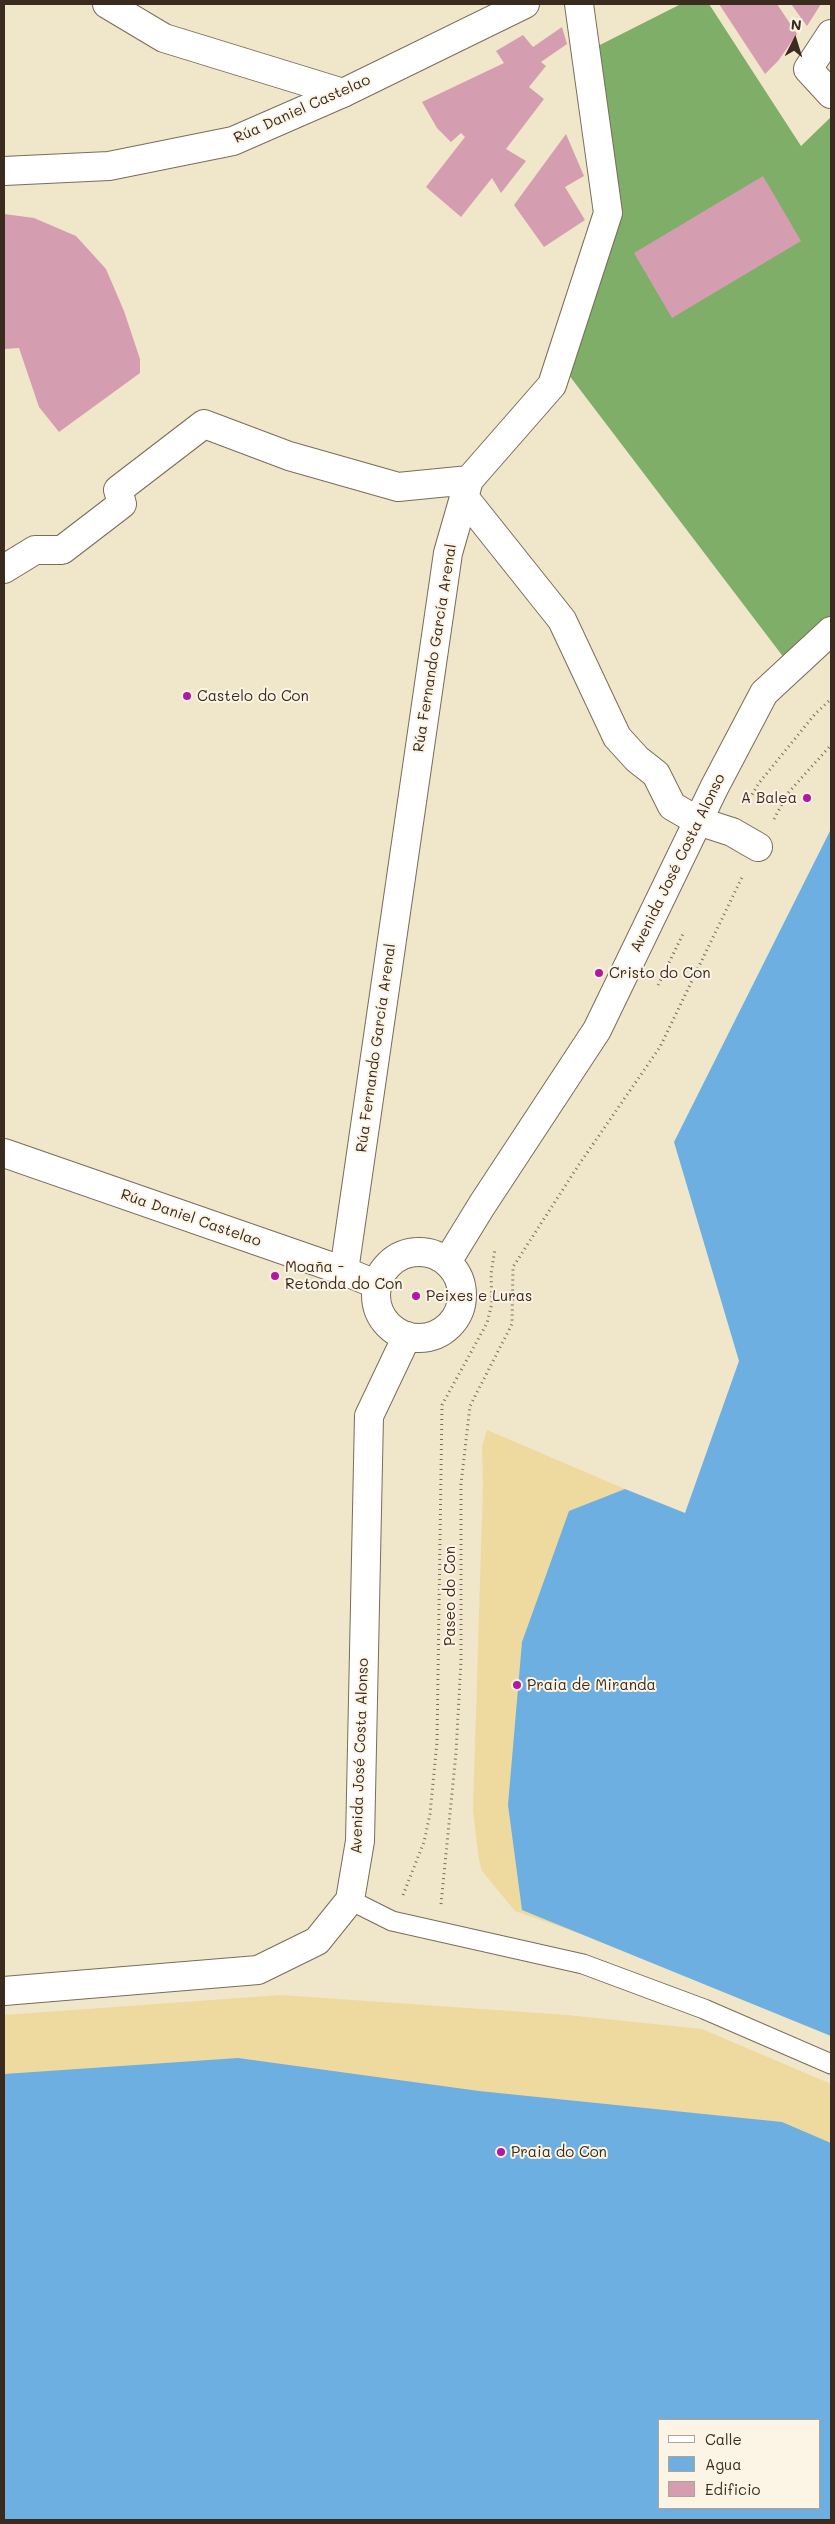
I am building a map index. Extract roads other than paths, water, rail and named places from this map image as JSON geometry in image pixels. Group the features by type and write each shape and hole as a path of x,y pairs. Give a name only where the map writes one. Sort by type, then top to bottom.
{"street":[{"path":"107,4 164,38 343,93"},
{"name":"Rúa Daniel Castelao","path":"4,171 109,166 233,141 343,93 525,4"},
{"name":"Rúa Fernando García Arenal","path":"344,1271 448,553 467,488 552,385 608,213 579,4"},
{"path":"831,34 808,69 831,94"},
{"path":"4,569 35,550 62,550 122,504 118,490 204,424 289,456 398,487 467,488 562,620 617,737 636,759 656,774 672,806 698,821 732,832 758,847"},
{"name":"Avenida José Costa Alonso","path":"447,1262 482,1205 597,1030 698,821 764,694 831,630"},
{"name":"Rúa Daniel Castelao","path":"4,1153 344,1271 378,1285"},
{"path":"420,1252 435,1254 447,1262 457,1273 462,1287 462,1302 458,1316 448,1327 436,1335 422,1338 407,1336 395,1331 379,1311 376,1298 383,1272 393,1261 406,1254 420,1252"},
{"name":"Avenida José Costa Alonso","path":"4,1991 258,1970 318,1941 350,1900 360,1841 369,1416 407,1336"}],"lane":[{"path":"350,1900 392,1921 436,1933 583,1964 704,2010 831,2064"}],"water":[{"path":"831,829 831,2036 522,1910 508,1805 522,1642 569,1511 625,1489 685,1513 739,1361 674,1142"},
{"path":"238,2058 479,2091 782,2122 831,2143 831,2520 4,2520 4,2074"}],"place":[{"name":"Castelo do Con","path":"187,696"},
{"name":"A Balea","path":"807,798"},
{"name":"Cristo do Con","path":"599,973"},
{"name":"Moaña - Retonda do Con","path":"275,1276"},
{"name":"Peixes e Luras","path":"416,1296"},
{"name":"Praia de Miranda","path":"517,1685"},
{"name":"Praia do Con","path":"501,2152"}]}
